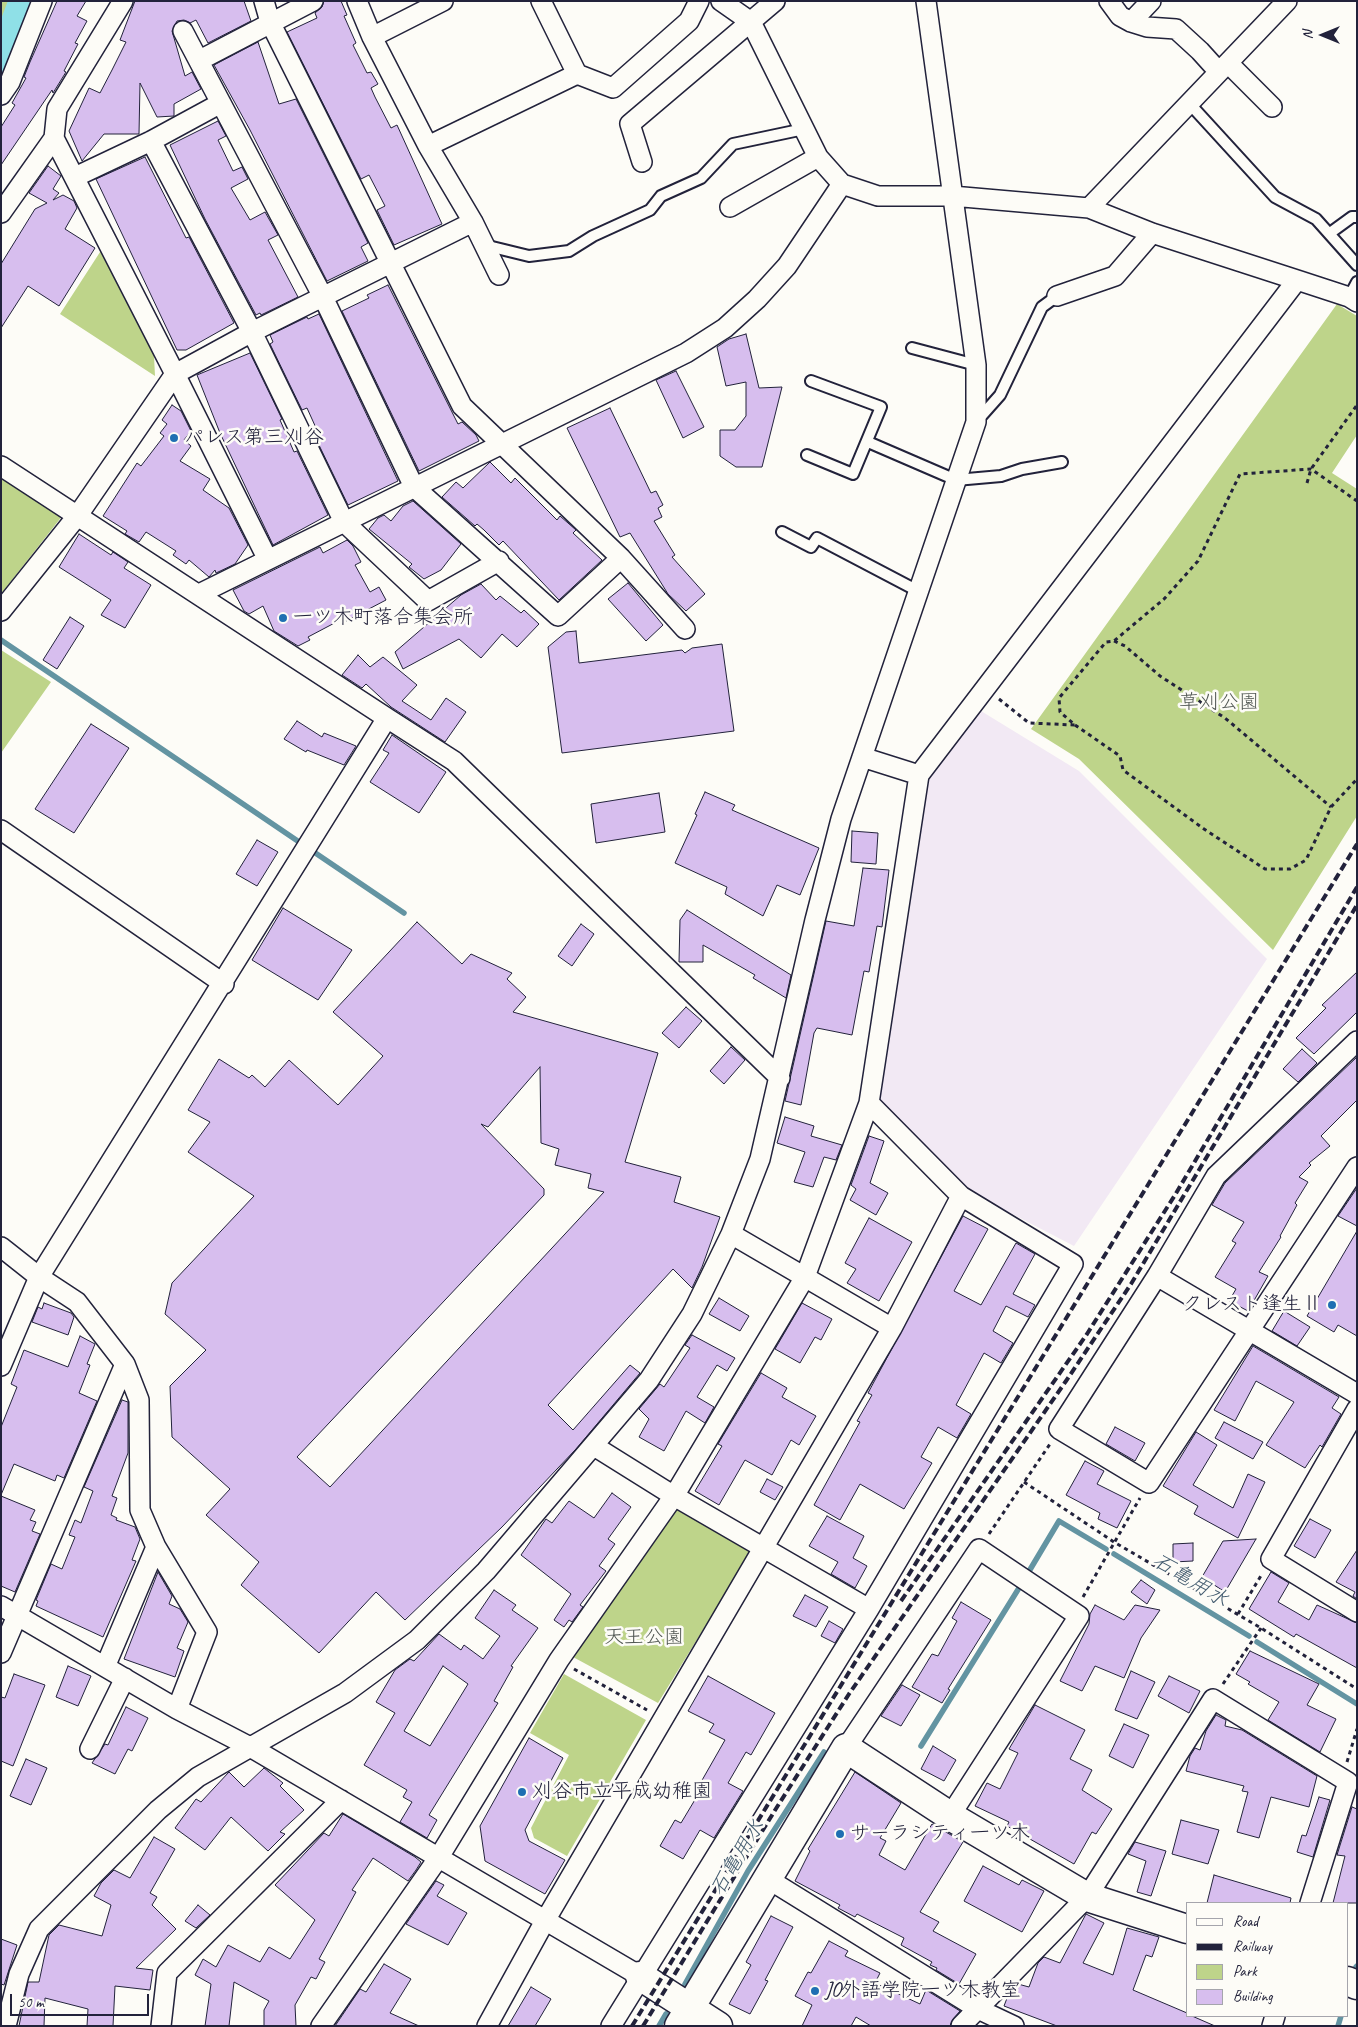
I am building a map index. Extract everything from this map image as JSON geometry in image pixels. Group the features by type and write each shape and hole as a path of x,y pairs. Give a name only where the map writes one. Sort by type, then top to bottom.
{"street":[{"path":"1,96 10,82 42,1"},
{"path":"1,213 54,138 57,109 123,1"},
{"path":"264,1 270,22 462,406 621,558 685,629"},
{"path":"200,60 313,1"},
{"path":"357,1 372,37 428,146 473,222 499,275"},
{"path":"372,37 443,1"},
{"path":"541,1 577,74 613,88 689,21 699,1"},
{"path":"721,1 752,22 818,157 842,184 878,196 952,196 1089,208 1152,234 1298,280 1354,294"},
{"path":"642,162 630,124 775,1"},
{"path":"6,2026 19,1974 40,1929 158,1810 198,1777 252,1748 345,1693 417,1640 486,1571 649,1380 692,1314 730,1234 760,1158 815,920 841,819 976,422 976,365 926,1"},
{"path":"1110,1 1120,16 1132,22 1147,27 1176,29 1272,107"},
{"path":"1132,22 1151,1"},
{"path":"1089,208 1288,1"},
{"path":"183,30 323,297 414,487 499,561 558,616 621,558"},
{"path":"428,146 577,74"},
{"path":"75,177 151,141 222,103"},
{"path":"54,138 267,558"},
{"path":"151,141 252,332 344,522 428,601 499,561"},
{"path":"730,207 818,157"},
{"path":"199,594 267,558 344,522 686,353 725,328 757,299 787,266 842,184"},
{"path":"1,611 78,515 175,374 252,332 392,264 473,222"},
{"path":"1057,296 1115,276 1152,234"},
{"path":"321,2026 439,1857 559,1660 674,1496 805,1277 869,1103 919,775 1298,280"},
{"path":"1,466 454,762 780,1078"},
{"path":"1,1366 39,1277 224,984 388,718"},
{"path":"862,757 919,775"},
{"path":"1,830 224,984"},
{"path":"1357,1042 1216,1176 1157,1276 1059,1429 1149,1483 1357,1167"},
{"path":"611,2026 640,1976 869,1609 1073,1264 961,1196 869,1103"},
{"path":"487,2026 546,1919 892,1328 961,1196"},
{"path":"730,1234 892,1328"},
{"path":"1,1247 39,1277 77,1302 125,1364 139,1400 140,1510 156,1547 207,1632 177,1709"},
{"path":"1157,1276 1357,1394"},
{"path":"1,1653 125,1364"},
{"path":"1357,1409 1271,1559 1357,1612"},
{"path":"594,1446 674,1496 869,1609"},
{"path":"105,1667 156,1547"},
{"path":"684,2017 846,1748 979,1549 1079,1616 950,1816"},
{"path":"1,1606 177,1709 252,1748 546,1919 640,1976 684,2017 718,2026"},
{"path":"90,1749 125,1678"},
{"path":"961,2026 1087,1897 1213,1699 1348,1782 1310,1902"},
{"path":"846,1748 950,1816 1087,1897 1186,1929"},
{"path":"161,2026 167,1973 341,1800"},
{"path":"768,1879 978,2009 1014,2026"}],"lane":[{"path":"1189,103 1275,198 1316,218 1357,265"},
{"path":"484,245 529,256 568,251 593,236 650,210 661,196 701,178 733,144 804,129"},
{"path":"1330,233 1352,217 1357,217"},
{"path":"976,422 1000,395 1042,307 1057,296"},
{"path":"912,348 976,365"},
{"path":"807,455 853,474 868,442 881,407 811,381"},
{"path":"868,442 956,480 1001,476 1022,469 1062,462"},
{"path":"782,532 811,547 817,538 918,591"}],"path":[{"path":"1307,483 1311,469 1357,405"},
{"path":"1114,641 1164,599 1198,561 1240,474 1311,469 1357,501"},
{"path":"1331,807 1225,718 1160,676 1125,646 1114,641 1106,642 1059,698 1060,712 1074,725 1120,756 1123,770 1204,829 1265,869 1290,869 1306,860 1331,807 1357,779"},
{"path":"995,695 1029,723 1074,725"},
{"path":"979,1549 1059,1429"},
{"path":"1024,1482 1114,1542 1238,1614 1357,1689"},
{"path":"1074,1612 1149,1483"},
{"path":"1238,1614 1271,1559"},
{"path":"1213,1699 1261,1628"},
{"path":"559,1660 663,1718"},
{"path":"1342,1777 1357,1728"}],"shaded area":[{"path":"981,711 1079,771 1267,959 1074,1246 968,1191 877,1098 927,777"}],"green space":[{"path":"1,1 10,1 1,27"},
{"path":"102,249 154,356 155,376 60,314"},
{"name":"草刈公園","path":"1337,304 1357,316 1357,435 1332,473 1357,489 1357,816 1273,950 1079,759 1031,729"},
{"path":"1,474 63,515 1,594"},
{"path":"1,650 51,682 1,753"},
{"name":"天王公園","path":"677,1510 752,1550 658,1703 573,1657"},
{"path":"564,1674 646,1720 567,1856 534,1838 531,1828 569,1755 530,1733"}],"building":[{"path":"57,1 86,1 77,16 87,21 75,43 78,44 64,71 66,72 1,165 1,127 15,105 12,103 26,78 24,77 30,62"},
{"path":"135,1 244,1 251,21 208,43 196,20 190,23 184,20 177,21 172,31 185,76 192,72 201,89 174,104 174,116 157,117 140,83 139,134 104,134 82,161 69,131 89,88 100,93 112,70 126,42 120,40"},
{"path":"324,1 341,1 347,15 344,16 356,43 353,45 367,73 371,72 378,84 371,88 375,97 391,128 397,125 442,224 394,245 377,210 385,206 369,175 361,179 287,32 317,18 315,13 322,7"},
{"path":"258,42 279,104 296,99 368,243 361,247 368,261 327,281 250,130 214,65"},
{"path":"218,121 226,136 218,140 233,171 242,167 248,179 231,188 250,220 265,212 278,235 268,240 298,297 261,315 260,313 256,315 205,219 170,145"},
{"path":"145,157 186,238 189,237 234,323 186,350 177,350 96,179"},
{"path":"48,166 61,176 53,189 59,193 53,200 63,195 74,201 77,208 65,229 95,248 59,306 28,286 1,328 1,264 35,209 47,203 29,193"},
{"path":"388,285 458,424 462,422 476,435 479,441 419,471 342,311 369,298 367,295"},
{"path":"319,314 398,481 348,505 317,441 321,439 307,408 302,410 270,344 273,342 270,335 307,317 308,319"},
{"path":"746,334 759,388 782,387 762,467 736,467 720,456 720,430 735,430 746,416 746,382 726,386 717,347 729,339"},
{"path":"250,353 282,419 280,420 294,452 297,451 328,515 273,545 220,433 197,375"},
{"path":"676,371 704,427 683,438 656,380"},
{"path":"172,405 181,411 191,431 184,440 191,446 180,461 210,479 203,490 229,508 248,545 235,564 216,573 215,570 209,577 189,560 186,564 173,555 176,551 146,532 139,542 125,534 127,531 103,516 137,463 141,466 164,436 160,433 167,424 162,420"},
{"path":"610,408 651,493 656,491 663,505 658,508 662,517 654,521 675,555 672,557 705,594 686,611 668,594 630,533 620,537 567,428"},
{"path":"490,462 511,483 515,478 557,520 560,516 576,530 573,533 602,560 559,600 503,541 499,545 477,524 475,526 442,497 456,482 463,488"},
{"path":"413,501 461,544 441,570 424,579 409,567 412,564 369,529 378,518 384,515 391,521 403,506"},
{"path":"79,534 111,555 113,552 128,562 124,568 151,585 125,628 101,615 111,600 59,567"},
{"path":"347,540 353,546 361,562 355,565 370,592 379,587 386,600 346,621 344,618 308,637 310,640 298,646 274,631 263,606 249,614 244,611 233,590 320,547 323,553"},
{"path":"628,583 663,625 646,641 608,599"},
{"path":"481,584 496,600 500,596 521,613 524,610 539,624 517,647 502,634 481,658 459,639 403,669 395,652 461,595"},
{"path":"70,617 84,626 57,669 43,660"},
{"path":"576,631 579,663 682,650 685,653 692,648 722,644 734,731 562,753 548,647 566,632"},
{"path":"358,655 370,667 383,657 417,685 402,701 431,720 446,698 466,712 445,742 391,707 366,684 362,688 342,675"},
{"path":"297,721 322,737 324,733 356,746 344,765 307,750 306,752 284,739"},
{"path":"91,724 129,748 74,833 35,809"},
{"path":"392,735 446,772 419,813 370,782 389,753 383,750"},
{"path":"705,792 735,805 732,810 819,848 800,895 777,885 763,916 725,894 727,887 675,863 697,815 695,814"},
{"path":"659,793 665,832 596,843 591,804"},
{"path":"852,831 878,833 876,864 851,862"},
{"path":"257,840 278,852 257,886 236,874"},
{"path":"863,868 889,870 882,927 877,926 869,972 864,971 852,1035 817,1028 814,1033 801,1105 785,1101 826,921 854,926"},
{"path":"283,908 352,950 318,1000 252,960"},
{"path":"687,910 791,975 786,998 753,978 755,975 703,945 703,962 679,962 680,920"},
{"path":"417,922 462,964 471,954 512,973 507,979 526,997 513,1012 658,1053 625,1162 681,1177 674,1202 720,1217 702,1267 692,1288 673,1269 548,1405 573,1430 630,1365 640,1373 576,1449 502,1527 405,1620 376,1592 319,1653 241,1585 259,1562 206,1515 230,1489 172,1437 170,1386 206,1350 165,1314 172,1283 254,1196 188,1152 210,1122 188,1110 219,1059 249,1078 252,1075 265,1087 289,1060 338,1105 383,1056 333,1012","holes":["540,1067 541,1143 559,1149 555,1165 591,1174 588,1188 604,1192 330,1487 297,1457 544,1195 544,1189 481,1124 488,1127"]},
{"path":"581,924 594,934 572,966 558,956"},
{"path":"1357,972 1357,1012 1314,1054 1296,1038 1326,1008 1322,1005"},
{"path":"686,1007 702,1021 679,1048 662,1033"},
{"path":"731,1047 745,1060 724,1084 710,1071"},
{"path":"1302,1049 1317,1063 1298,1082 1283,1069"},
{"path":"1357,1057 1357,1100 1321,1136 1330,1146 1309,1163 1311,1165 1299,1177 1308,1182 1295,1203 1297,1205 1281,1237 1259,1272 1268,1276 1248,1311 1229,1301 1236,1289 1215,1277 1236,1243 1232,1241 1244,1222 1212,1205 1225,1183"},
{"path":"785,1117 814,1126 811,1136 842,1145 836,1160 824,1157 813,1187 794,1182 805,1152 777,1143"},
{"path":"869,1136 884,1141 870,1183 888,1193 876,1215 850,1200 856,1189 851,1185"},
{"path":"1357,1188 1357,1226 1338,1216"},
{"path":"963,1216 988,1229 954,1291 981,1305 1016,1243 1035,1254 1013,1294 1035,1305 1028,1317 1006,1306 993,1331 1013,1343 1001,1363 984,1353 956,1405 971,1414 957,1438 938,1427 921,1457 932,1463 904,1509 860,1484 840,1520 814,1505 860,1422 857,1421 872,1395 868,1393"},
{"path":"869,1218 912,1242 879,1301 847,1283 856,1269 845,1263"},
{"name":"クレスト逢生Ⅱ","path":"1357,1231 1357,1336 1338,1325 1334,1332 1307,1316"},
{"path":"719,1298 749,1316 740,1331 709,1314"},
{"path":"44,1303 71,1313 74,1317 68,1335 32,1322 38,1307 42,1309"},
{"path":"802,1303 832,1319 821,1340 815,1337 800,1363 775,1349"},
{"path":"1284,1311 1310,1327 1297,1346 1272,1331"},
{"path":"692,1335 735,1358 727,1371 717,1365 697,1397 714,1407 705,1423 686,1411 664,1451 639,1437 649,1419 639,1409 660,1384 664,1387 690,1348 685,1345"},
{"path":"80,1336 95,1344 87,1364 90,1365 79,1393 97,1401 64,1478 57,1475 55,1481 14,1464 1,1495 1,1427 17,1387 11,1384 24,1350 68,1367"},
{"path":"1253,1346 1339,1397 1332,1408 1341,1414 1322,1447 1320,1445 1305,1468 1266,1445 1294,1402 1256,1381 1235,1421 1214,1410"},
{"path":"761,1373 787,1388 782,1397 816,1416 799,1445 791,1440 772,1475 745,1460 719,1505 695,1491 722,1446 718,1444"},
{"path":"122,1400 128,1402 128,1453 112,1496 117,1498 111,1515 117,1518 116,1520 135,1527 140,1539 132,1560 136,1561 103,1637 36,1606 38,1601 36,1600 51,1564 62,1569 75,1537 69,1535 75,1520 81,1523 93,1491 84,1487"},
{"path":"1224,1422 1263,1442 1253,1459 1215,1438"},
{"path":"1115,1427 1145,1443 1135,1461 1106,1444"},
{"path":"1196,1432 1217,1445 1193,1485 1233,1508 1248,1474 1265,1482 1238,1538 1194,1514 1198,1506 1163,1486"},
{"path":"1085,1461 1104,1471 1097,1484 1131,1501 1117,1528 1098,1519 1100,1513 1066,1495"},
{"path":"767,1479 783,1487 775,1500 760,1492"},
{"path":"612,1493 631,1507 608,1539 615,1544 599,1566 606,1571 580,1605 583,1607 572,1622 569,1620 564,1627 554,1620 571,1594 521,1555 546,1519 552,1523 569,1501 594,1518"},
{"path":"1,1496 35,1510 30,1520 36,1522 32,1531 40,1534 15,1592 1,1586"},
{"path":"827,1516 864,1536 853,1558 867,1566 855,1588 831,1574 838,1562 809,1546"},
{"path":"1310,1519 1331,1530 1315,1558 1294,1546"},
{"path":"1256,1539 1225,1592 1202,1577 1223,1541"},
{"path":"1193,1543 1193,1561 1173,1562 1173,1544"},
{"path":"1357,1550 1357,1599 1353,1596 1355,1592 1336,1582"},
{"path":"158,1572 172,1596 169,1604 180,1609 188,1622 177,1648 184,1651 175,1677 124,1659"},
{"path":"1271,1572 1289,1583 1278,1602 1309,1620 1317,1605 1357,1623 1357,1668 1296,1634 1294,1637 1249,1609"},
{"path":"1141,1580 1155,1590 1147,1604 1131,1592"},
{"path":"494,1590 516,1605 512,1610 538,1628 511,1666 513,1667 494,1701 498,1703 429,1815 437,1820 427,1838 400,1822 412,1802 403,1797 407,1790 364,1765 395,1713 376,1702 395,1670 410,1659 414,1661 439,1634 461,1650 464,1645 483,1659 500,1636 475,1618","holes":["443,1666 468,1684 430,1746 404,1731"]},
{"path":"805,1595 828,1607 816,1627 793,1616"},
{"path":"961,1602 991,1620 948,1689 950,1690 942,1703 912,1687 932,1654 938,1656 957,1621 952,1618"},
{"path":"1095,1605 1124,1620 1135,1605 1160,1610 1141,1638 1124,1678 1095,1666 1082,1691 1060,1681 1089,1624 1090,1614"},
{"path":"829,1621 843,1629 835,1643 821,1636"},
{"path":"1250,1651 1319,1684 1307,1705 1336,1719 1320,1752 1268,1720 1279,1702 1248,1684 1250,1682 1236,1674"},
{"path":"68,1666 91,1676 78,1706 56,1697"},
{"path":"1131,1671 1155,1682 1137,1719 1115,1710"},
{"path":"14,1674 45,1685 13,1766 1,1761 1,1697 5,1698"},
{"path":"708,1676 775,1713 751,1755 746,1752 728,1783 743,1791 714,1838 700,1830 683,1859 660,1846 675,1820 681,1823 696,1798 693,1796 725,1740 709,1732 714,1724 688,1711"},
{"path":"1169,1676 1200,1691 1189,1713 1158,1696"},
{"path":"902,1685 920,1695 901,1726 881,1716"},
{"path":"1035,1705 1085,1730 1070,1759 1092,1770 1082,1790 1112,1809 1096,1834 1092,1832 1074,1864 1007,1826 1009,1822 975,1806 987,1783 1000,1789 1018,1753 1009,1749"},
{"path":"126,1707 148,1718 132,1751 128,1749 115,1774 92,1763 105,1744 108,1745"},
{"path":"1216,1715 1226,1720 1225,1726 1242,1730 1317,1776 1309,1807 1271,1797 1259,1838 1237,1832 1248,1792 1242,1791 1244,1786 1186,1771 1190,1756 1195,1748 1200,1750 1206,1731"},
{"path":"1124,1724 1149,1735 1133,1768 1109,1756"},
{"name":"刈谷市立平成幼稚園","path":"529,1738 563,1758 525,1830 529,1841 565,1860 545,1894 485,1861 480,1826"},
{"path":"933,1746 956,1760 944,1781 921,1769"},
{"path":"26,1759 47,1768 31,1805 10,1796"},
{"path":"264,1768 283,1783 280,1786 304,1810 280,1832 285,1834 268,1851 231,1817 205,1850 175,1828 196,1799 201,1802 229,1772 244,1787"},
{"path":"855,1772 901,1803 880,1838 886,1841 879,1855 905,1870 932,1824 963,1842 920,1912 939,1922 933,1931 976,1954 959,1984 936,1970 937,1968 930,1965 932,1962 901,1945 904,1938 857,1914 855,1917 838,1908 840,1905 795,1881 810,1851 808,1849"},
{"path":"1319,1797 1330,1800 1313,1857 1297,1852 1302,1835 1306,1836"},
{"path":"1352,1807 1357,1809 1357,1903 1333,1902 1345,1856 1337,1855"},
{"path":"343,1814 415,1857 421,1862 416,1870 408,1881 373,1858 352,1890 356,1892 319,1959 325,1962 316,1979 311,1977 295,2005 296,2026 264,2026 264,2010 269,2001 234,1982 229,2026 205,2026 211,1984 195,1975 203,1959 216,1967 228,1945 260,1962 269,1947 290,1959 315,1920 275,1885 324,1833 329,1836"},
{"path":"1181,1820 1219,1830 1208,1864 1172,1854"},
{"path":"154,1837 175,1849 150,1893 157,1897 152,1905 176,1929 136,1968 153,1970 150,1990 115,1986 113,2026 87,2026 88,2009 45,1998 44,2026 19,2026 28,1982 39,1982 49,1935 59,1925 102,1936 111,1905 94,1896 101,1883 114,1870 130,1878"},
{"path":"1135,1842 1166,1851 1151,1896 1137,1892 1146,1861 1128,1854"},
{"path":"983,1866 1019,1885 1022,1880 1044,1891 1022,1932 964,1901"},
{"path":"1214,1875 1291,1898 1290,1902 1207,1902"},
{"path":"436,1881 444,1885 437,1896 467,1913 448,1945 406,1924"},
{"path":"198,1905 210,1915 196,1928 185,1921"},
{"path":"1086,1914 1104,1923 1083,1963 1113,1975 1127,1928 1159,1937 1152,1957 1146,1955 1133,1990 1186,2013 1186,2017 1194,2017 1215,2026 1057,2026 1004,2006 1009,1993 1018,1984 1029,1987 1038,1963 1044,1957 1060,1963"},
{"path":"771,1916 793,1927 765,1980 768,1981 750,2014 729,2004 751,1965 746,1962"},
{"path":"1,1939 17,1945 4,1985 1,1984"},
{"path":"829,1941 848,1951 845,1956 880,1973 875,1983 920,2004 926,1990 960,2011 950,2026 871,2026 856,2017 851,2026 802,2026 812,2005 795,1996 808,1972 811,1973"},
{"path":"384,1964 411,1979 390,2013 419,2026 335,2026 360,1989 366,1992"},
{"path":"531,1987 551,1999 535,2026 508,2026"}],"waterway":[{"path":"1,67 26,1"},
{"path":"1,640 404,913"},
{"name":"石亀用水","path":"1028,1573 1059,1521 1106,1549"},
{"name":"石亀用水","path":"1114,1554 1249,1636"},
{"name":"石亀用水","path":"921,1746 1019,1588"},
{"name":"石亀用水","path":"1257,1642 1357,1704"},
{"name":"石亀用水","path":"685,1984 748,1871 824,1752"},
{"name":"石亀用水","path":"659,2026 666,2014"},
{"path":"1338,2026 1341,2017"}],"railway":[{"path":"632,2026 1357,844"},
{"path":"901,1601 1087,1334 1175,1195 1357,887"},
{"path":"643,2026 777,1807 849,1694 1131,1284 1357,905"}],"place":[{"name":"パレス第三刈谷","path":"174,438"},
{"name":"一ツ木町落合集会所","path":"283,618"},
{"name":"クレスト逢生Ⅱ","path":"1332,1305"},
{"name":"刈谷市立平成幼稚園","path":"522,1792"},
{"name":"サーラシティ一ツ木","path":"840,1834"},
{"name":"JO外語学院一ツ木教室","path":"815,1991"}]}
